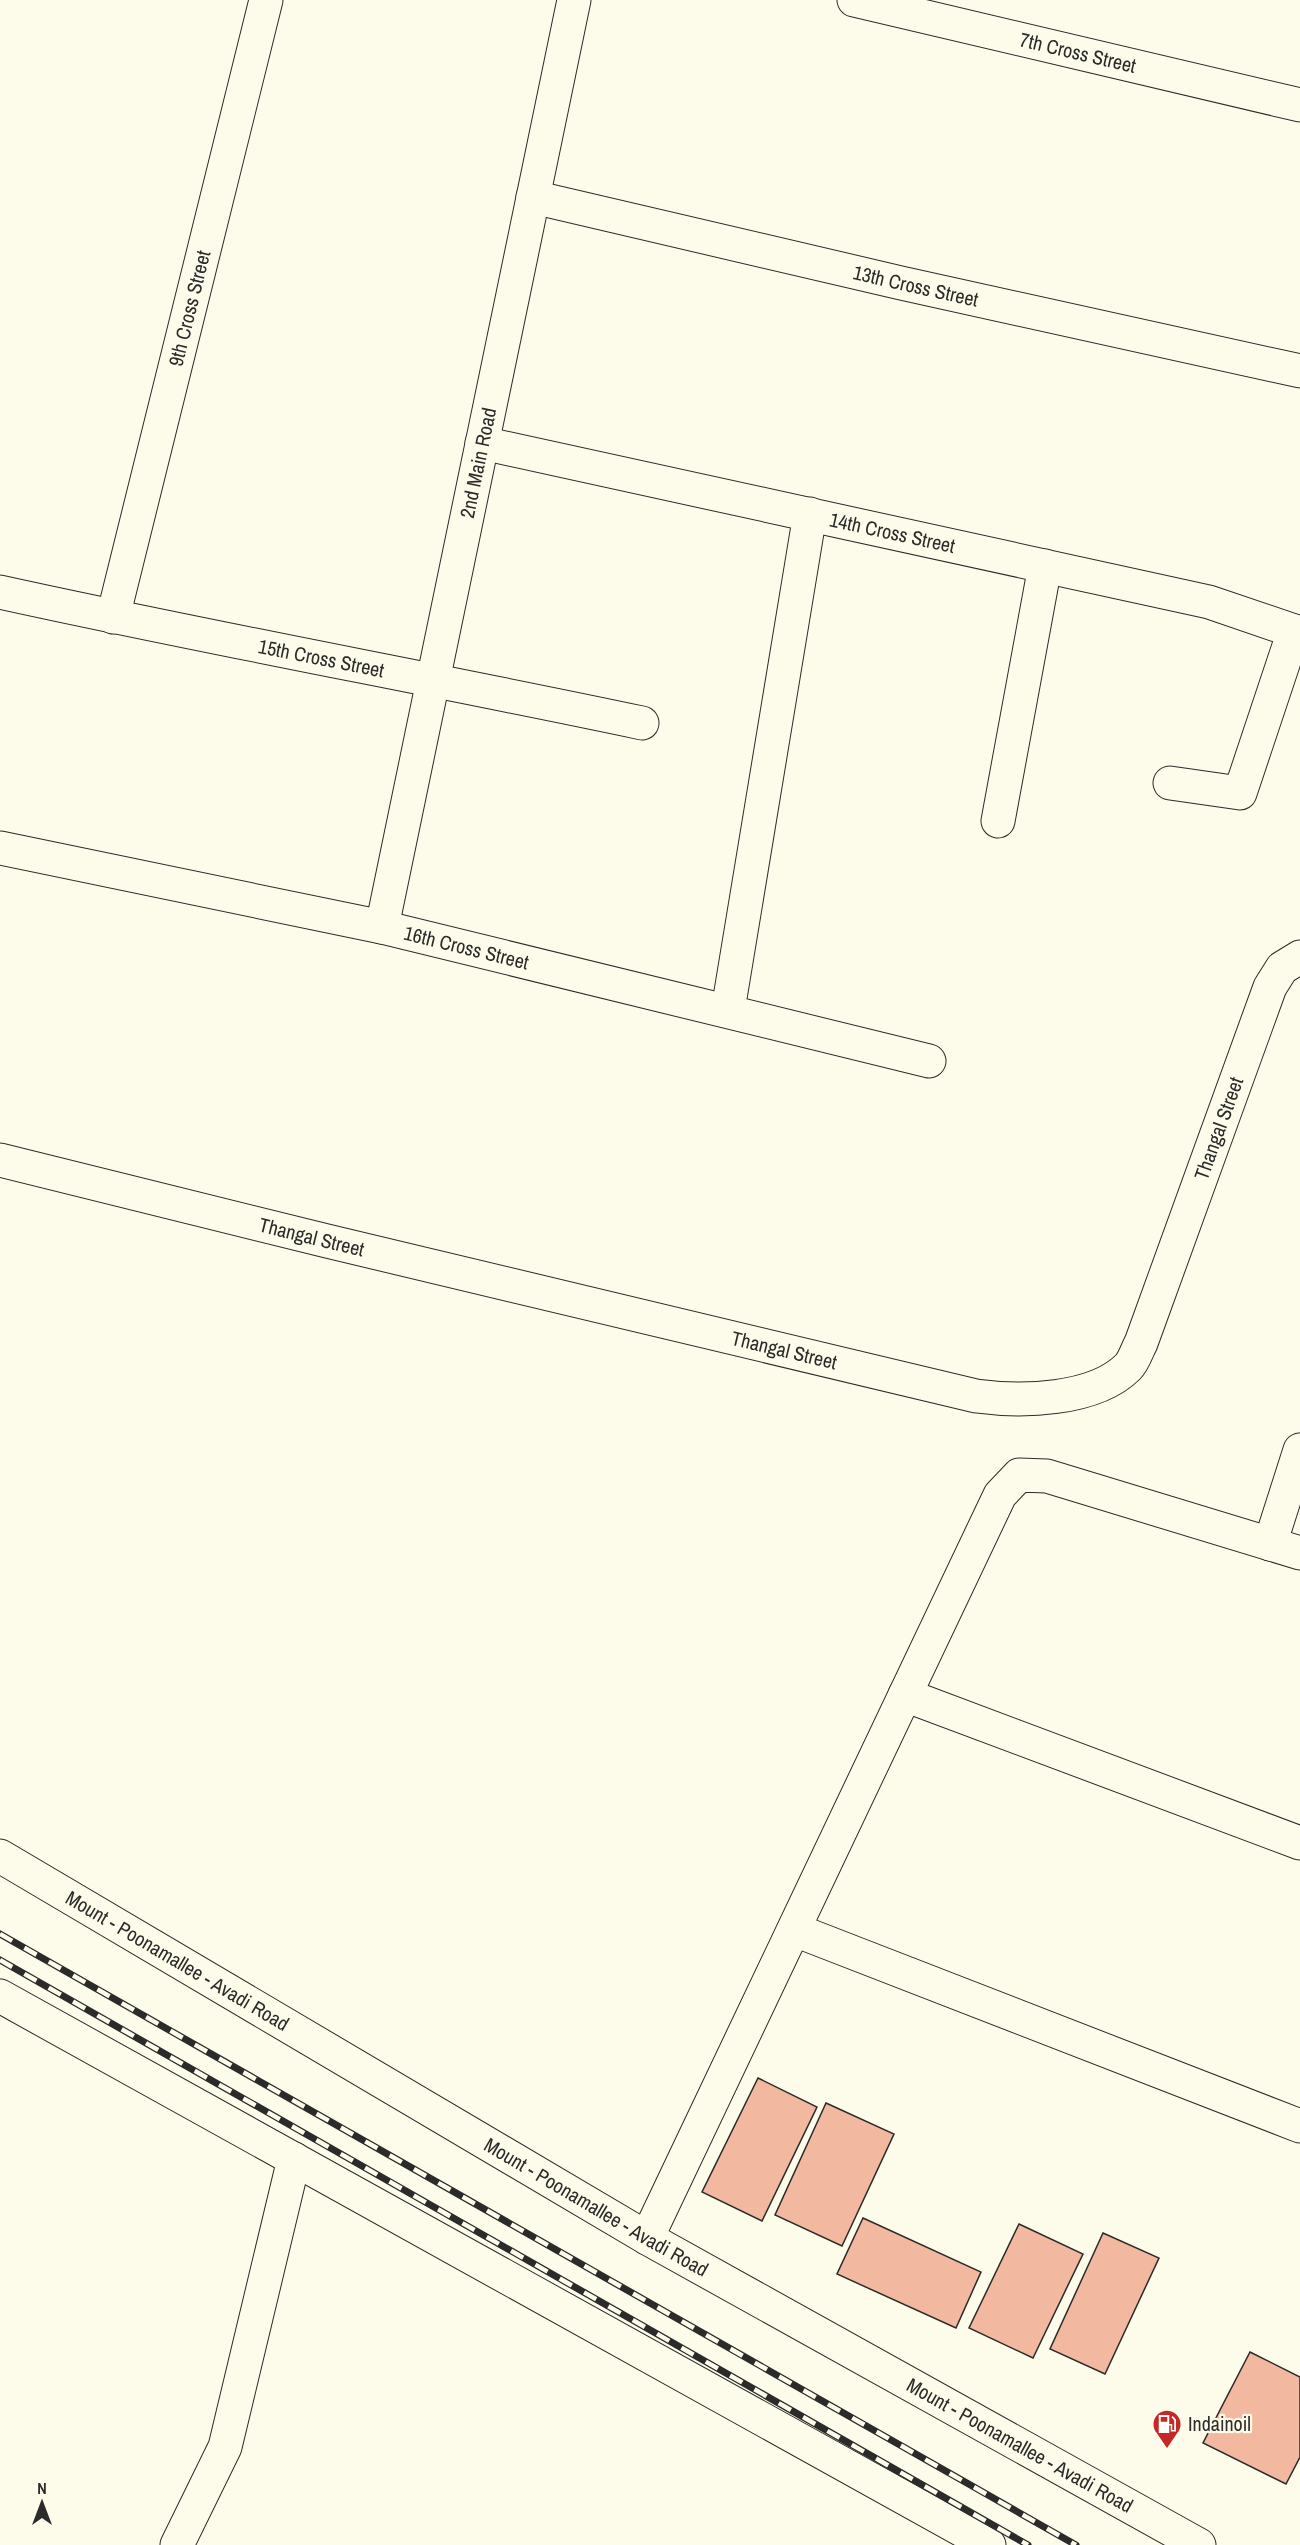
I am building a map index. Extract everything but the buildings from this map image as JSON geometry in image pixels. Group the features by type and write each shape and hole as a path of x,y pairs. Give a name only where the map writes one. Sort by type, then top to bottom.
{"street":[{"name":"9th Cross Street","path":"113,617 266,0"},
{"name":"2nd Main Road","path":"382,927 574,0"},
{"name":"7th Cross Street","path":"854,0 1300,105"},
{"name":"13th Cross Street","path":"533,197 901,283 1300,371"},
{"name":"14th Cross Street","path":"482,443 1209,602 1297,632"},
{"path":"728,1010 810,514"},
{"path":"998,821 1045,566"},
{"name":"15th Cross Street","path":"0,592 113,617 433,679 642,723"},
{"path":"1170,783 1240,793 1297,632"},
{"name":"16th Cross Street","path":"0,848 382,927 929,1061"},
{"name":"Thangal Street","path":"0,1160 327,1241 976,1396 1001,1400 1085,1391 1112,1380 1130,1366 1157,1299 1270,987 1282,968 1300,957"},
{"path":"647,2238 1000,1495 1019,1475 1047,1476 1285,1549 1300,1450"},
{"path":"905,1695 1300,1843"},
{"name":"Mount - Poonamallee - Avadi Road","path":"0,1856 647,2238 1199,2545"},
{"path":"795,1930 1300,2126"},
{"path":"0,1996 989,2545"},
{"path":"177,2545 225,2447 294,2159"}],"railway":[{"path":"0,1934 1076,2545"},
{"path":"0,1960 1028,2545"}],"place":[{"name":"Indainoil","path":"1167,2450"}]}
